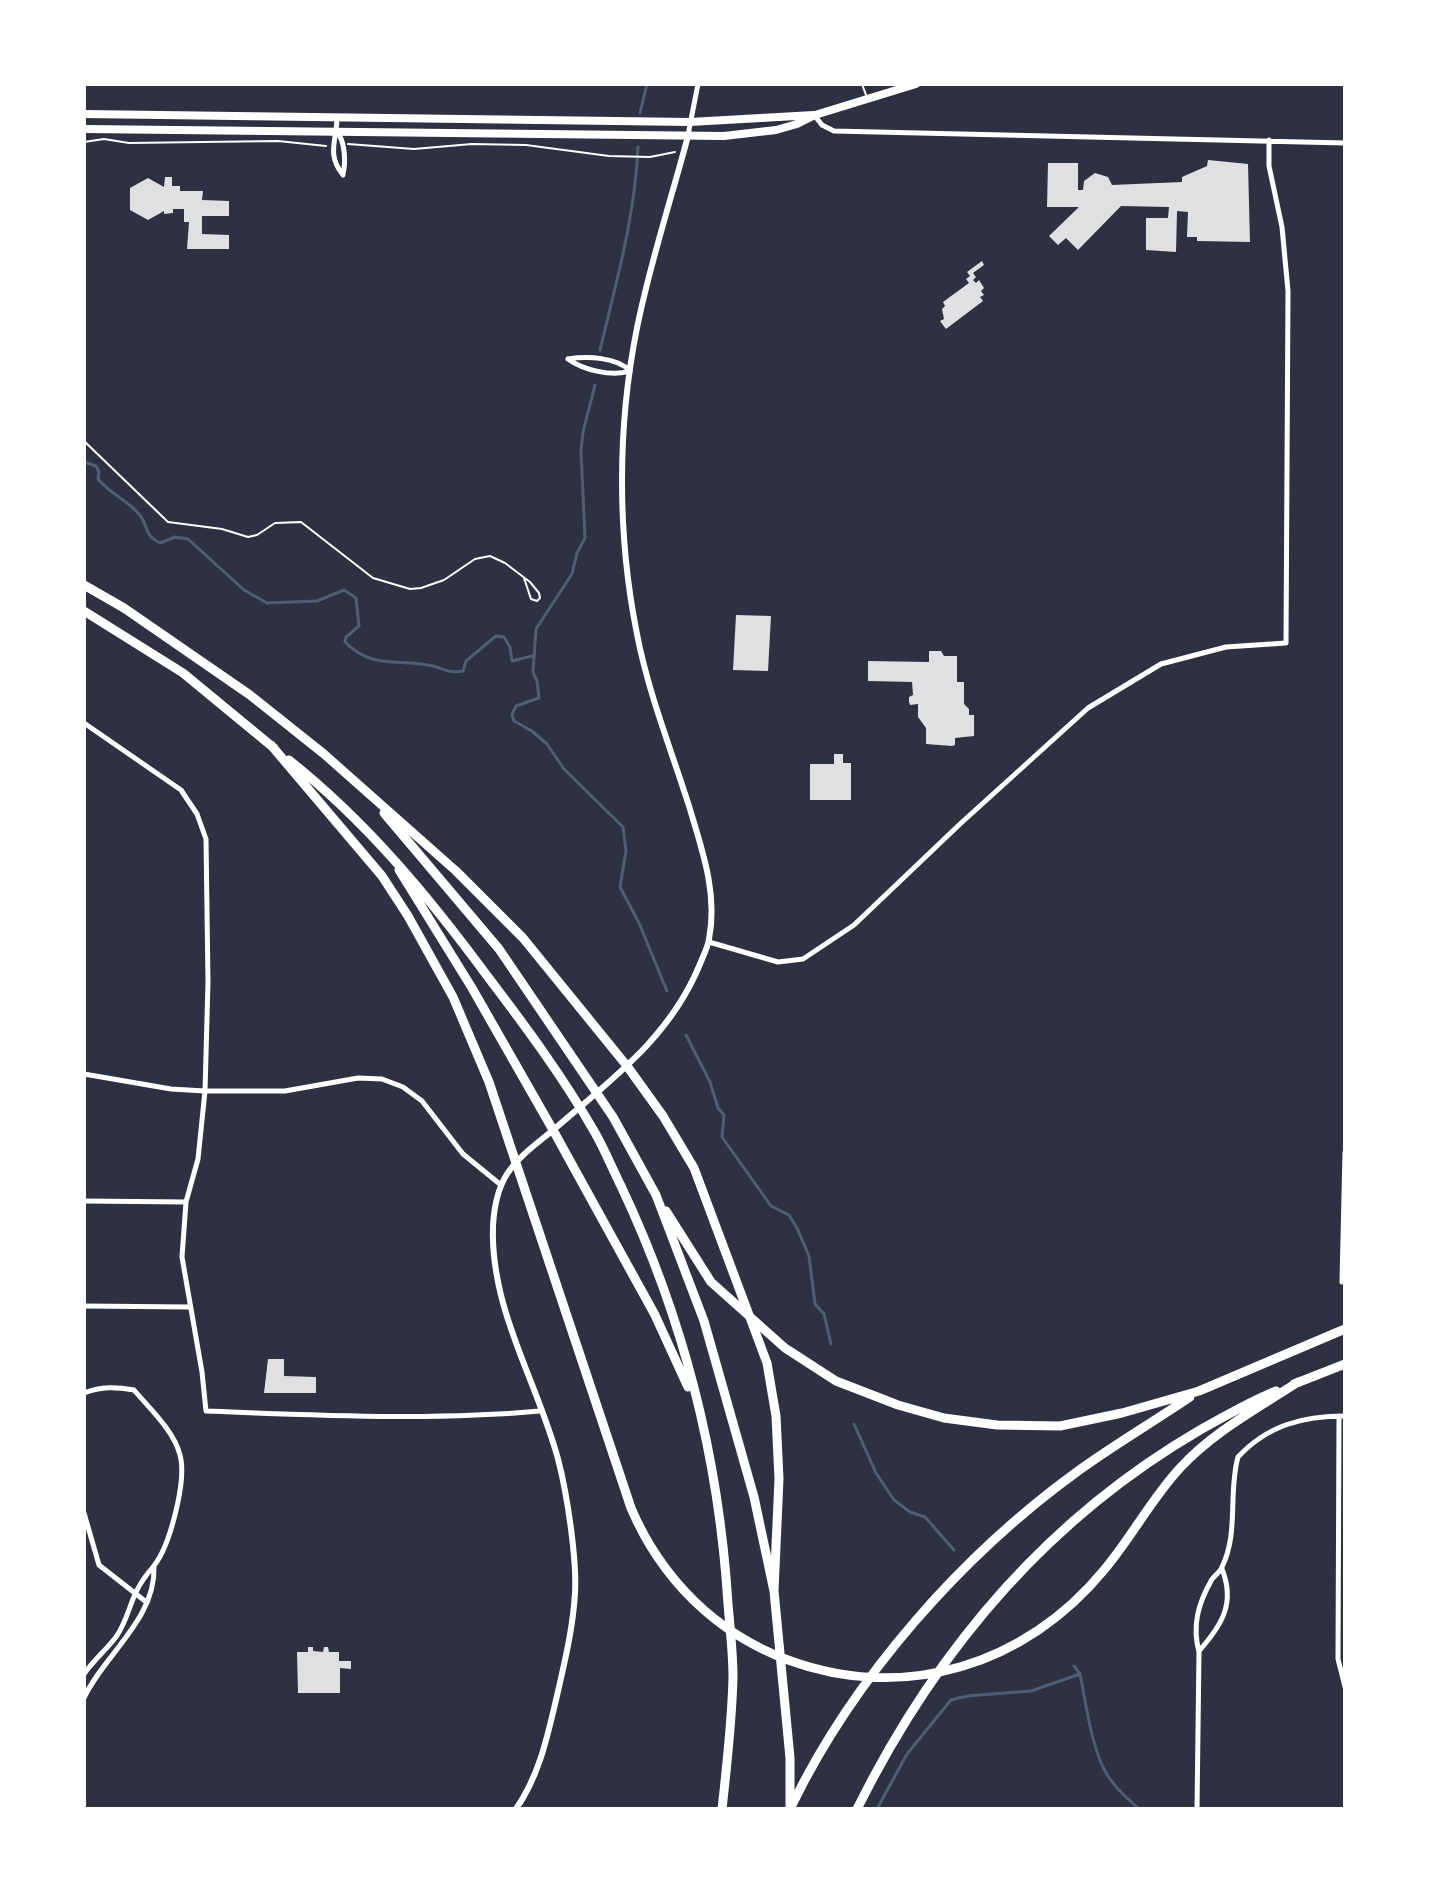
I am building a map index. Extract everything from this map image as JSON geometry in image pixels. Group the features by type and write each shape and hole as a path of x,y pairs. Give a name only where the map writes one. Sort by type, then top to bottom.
{"highway":[{"path":"84,585 124,608 250,695 364,788 456,871 523,938 627,1066 663,1116 694,1168 767,1363 776,1416 779,1479 774,1591"},
{"path":"84,611 183,673 331,794 392,856 447,922 548,1057 595,1132 636,1217 668,1295 708,1443 725,1556 733,1673 722,1809"},
{"path":"271,745 382,876 416,929 453,997 472,1039 507,1136 638,1524 671,1577 715,1620 750,1643 817,1670 840,1674 901,1677 945,1671 987,1659 1052,1622 1103,1571 1180,1467 1231,1425 1298,1382"},
{"path":"364,788 499,949 613,1117 656,1195 711,1282 785,1348 836,1381 898,1405 944,1418 997,1425 1060,1426 1122,1413 1199,1391 1345,1329"},
{"path":"392,856 472,988 655,1315 680,1368 708,1443"},
{"path":"656,1195 704,1321 754,1497 774,1591 790,1758 790,1809"},
{"path":"857,1809 886,1751 929,1684 985,1608 1101,1496 1168,1449 1252,1400 1345,1364"},
{"path":"790,1809 814,1760 838,1722 929,1606 1001,1534 1077,1472 1199,1391"}],"main road":[{"path":"84,129 724,136 776,130 916,84"},
{"path":"84,114 690,122 815,115"},
{"path":"252,131 268,117"}],"street":[{"path":"516,1809 545,1749 569,1642 575,1591 572,1539 558,1460 507,1319 494,1262 496,1198 509,1170 534,1144 627,1066 671,1019 690,988 709,942 712,915 710,883 703,851 647,679 631,597 622,506 630,371 645,291 684,152 698,84"},
{"path":"815,115 822,125 834,131 1345,143"},
{"path":"337,117 333,145 336,167 343,175 342,137 337,132"},
{"path":"709,942 778,962 803,959 854,925 1088,708 1161,664 1226,647 1286,643 1288,291 1282,227 1269,166 1269,140"},
{"path":"582,357 623,363 630,371 621,374 579,367 568,359 582,357"},
{"path":"84,723 181,790 197,814 207,853 205,1091 198,1159 186,1202 182,1257 206,1411 395,1417 477,1417 540,1411"},
{"path":"84,1074 171,1089 205,1091 285,1091 363,1077 393,1083 422,1101 463,1154 501,1185"},
{"path":"1342,1282 1345,1152"},
{"path":"84,1201 186,1202"},
{"path":"84,1306 190,1307"},
{"path":"84,1393 97,1388 134,1390 169,1433 180,1455 181,1495 167,1538 136,1593 118,1634 84,1674"},
{"path":"1197,1809 1199,1652 1195,1640 1196,1616 1212,1578 1222,1569 1231,1536 1238,1457 1265,1435 1306,1417 1342,1416 1338,1659 1345,1687"},
{"path":"84,1513 99,1565 145,1601"},
{"path":"84,1698 93,1677 126,1639 154,1577 153,1566"},
{"path":"1199,1652 1220,1627 1226,1603 1226,1581 1222,1569"}],"lane":[{"path":"862,84 867,100"}],"path":[{"path":"84,142 104,139 129,143 278,141 333,145"},
{"path":"342,145 414,149 472,144 526,145 609,156 646,157 684,152"},
{"path":"84,441 168,522 222,529 248,537 275,523 301,522 373,578 410,589 444,580 482,556 490,556 524,578 539,593 537,601 531,599 524,578"}],"building":[{"path":"1208,160 1248,164 1250,242 1197,241 1197,237 1187,237 1188,212 1177,211 1176,252 1146,250 1146,218 1168,218 1169,207 1121,206 1078,250 1066,238 1058,245 1049,236 1079,207 1047,207 1048,163 1078,163 1078,190 1083,190 1084,181 1095,173 1108,177 1112,185 1182,182 1182,177 1207,166"},
{"path":"165,177 172,177 172,186 180,186 180,191 203,191 202,200 229,201 229,216 202,216 202,234 229,235 229,249 187,249 189,222 184,222 184,209 173,209 173,213 164,214 164,211 148,220 130,210 130,188 148,178 164,187"},
{"path":"982,261 984,265 973,273 976,277 973,280 976,283 979,280 984,288 981,291 984,295 980,297 983,301 946,329 940,321 944,319 943,302 969,283 967,272"},
{"path":"736,615 771,616 768,671 733,670"},
{"path":"929,651 957,656 957,682 964,682 964,704 969,709 969,715 974,715 974,736 955,738 955,745 952,746 926,744 926,728 918,717 918,704 910,705 909,702 909,697 913,695 912,682 868,681 868,661 929,662"},
{"path":"834,754 843,754 843,763 851,763 851,800 810,800 810,764 834,764"},
{"path":"268,1359 284,1359 284,1376 316,1377 316,1393 264,1393"},
{"path":"308,1647 323,1652 324,1647 328,1647 329,1652 339,1652 339,1661 351,1661 351,1669 340,1668 340,1693 298,1693 297,1652 308,1652"}],"waterway":[{"path":"640,113 647,84"},
{"path":"600,350 629,224 638,147"},
{"path":"595,385 581,451 585,538 577,553 572,574 536,629 533,672 539,698 516,706 512,714 514,721 547,744 564,769 623,827 626,851 620,887 639,923 667,991"},
{"path":"84,462 96,466 98,479 138,513 154,540 160,543 175,537 188,539 244,590 267,603 317,601 344,590 356,598 359,626 346,637 345,642 374,660 463,671 466,661 496,636 504,637 510,647 512,661 532,656"},
{"path":"686,1035 710,1082 718,1108 724,1115 722,1137 771,1206 789,1215 797,1228 809,1256 815,1304 824,1314 831,1344"},
{"path":"854,1424 876,1473 894,1500 910,1512 925,1517 954,1550"},
{"path":"1074,1666 1080,1674 1100,1761 1112,1782 1139,1809"},
{"path":"877,1809 907,1754 951,1700 1031,1691 1080,1674"}]}
